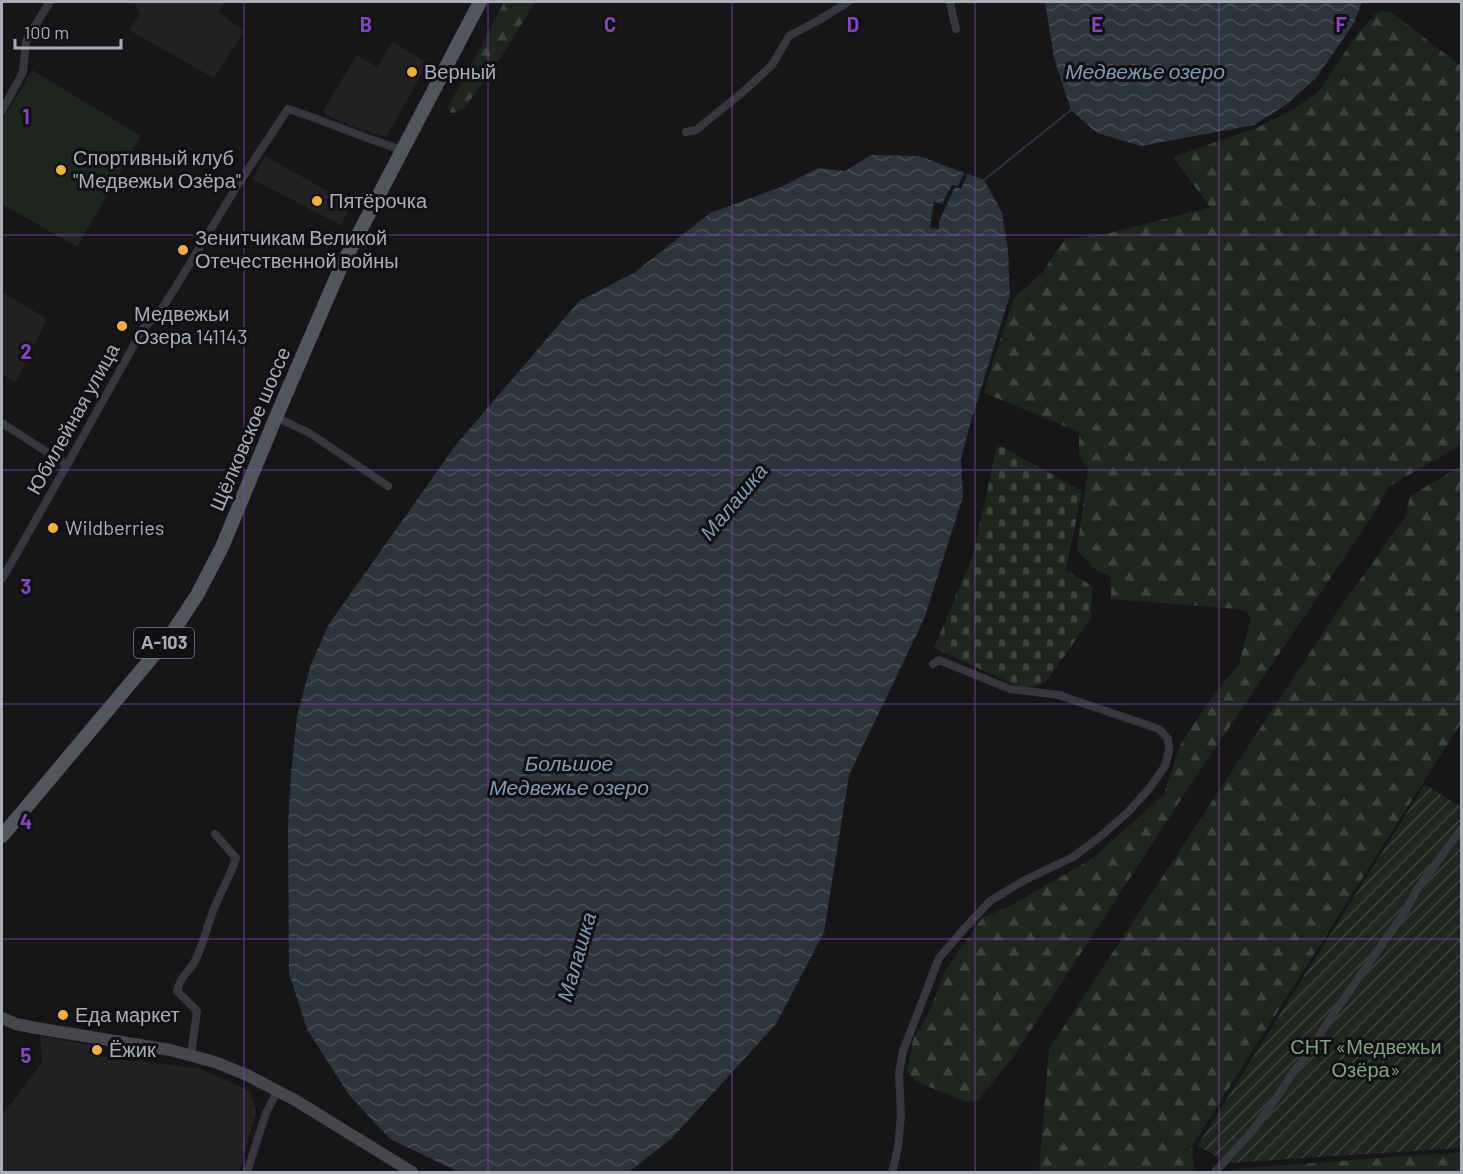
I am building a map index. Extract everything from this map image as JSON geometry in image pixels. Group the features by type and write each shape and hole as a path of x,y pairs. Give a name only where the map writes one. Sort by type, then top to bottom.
{"main road":[{"name":"Щёлковское шоссе","path":"2,836 170,636 197,595 222,547 340,269 480,2"},
{"path":"2,1018 16,1024 99,1037 216,1062 295,1100 412,1173"}],"street":[{"path":"2,111 22,72 26,41 50,2"},
{"path":"686,132 696,129 744,91 772,64 789,36 848,2"},
{"path":"950,2 956,29"},
{"name":"Юбилейная улица","path":"2,579 144,327 157,316 237,186 288,109 402,151"},
{"path":"276,417 311,434 388,486"},
{"path":"2,423 67,465"},
{"path":"892,1173 902,1115 899,1074 903,1051 939,958 990,901 1025,880 1073,857 1108,830 1149,789 1165,766 1169,751 1168,739 1159,729 1059,695 1010,689 939,660 933,664"},
{"path":"1215,1173 1253,1130 1277,1097 1461,828"},
{"path":"191,1055 197,1011 177,991 178,985 183,975 196,961 216,904 232,873 236,858 215,834"},
{"path":"247,1173 266,1113 277,1092"}],"shaded area":[{"path":"134,2 225,2 219,12 244,31 214,78 129,30 140,14"},
{"path":"392,42 428,63 386,137 363,131 326,115 323,111 357,55 377,67"},
{"path":"265,156 351,204 341,225 252,179"},
{"path":"2,292 44,317 46,321 16,382 2,374"},
{"path":"40,1036 92,1045 87,1054 201,1069 250,1091 256,1112 239,1172 2,1172 2,1115 42,1062"}],"green space":[{"path":"504,2 535,2 505,51 466,106 458,112 451,113 448,107"},
{"path":"1382,11 1392,13 1461,66 1461,445 1388,487 1373,515 1193,781 1012,1059 978,1100 966,1102 915,1081 907,1070 913,1040 932,1006 944,972 982,918 1010,906 1093,858 1164,794 1180,745 1212,697 1239,664 1251,618 1246,611 1236,609 1111,599 1111,577 1093,568 1077,550 1088,469 1079,456 1079,432 984,393 1014,298 1042,273 1065,239 1106,234 1210,207 1173,157 1256,128 1292,110 1318,92 1356,36 1374,15"},
{"name":"Спортивный клуб \"Медвежьи Озёра\"","path":"32,70 141,136 77,247 2,204 2,121"},
{"path":"997,444 1082,491 1066,570 1092,586 1091,618 1046,682 1030,688 1017,686 934,648 974,553"},
{"path":"1461,466 1461,723 1192,1146 1194,1167 1192,1172 1039,1172 1049,1049 1336,613 1406,516 1410,496"},
{"name":"СНТ «Медвежьи Озёра»","path":"1425,784 1461,807 1461,1148 1229,1163 1197,1146"},
{"path":"1461,1152 1461,1172 1231,1172 1234,1169"}],"water":[{"name":"Медвежье озеро","path":"1045,2 1362,2 1354,23 1316,78 1287,104 1254,125 1141,146 1097,133 1071,110 1054,58"},
{"name":"Большое Медвежье озеро","path":"871,155 919,156 984,180 1002,212 1008,251 1010,295 961,458 963,497 924,619 849,775 824,932 776,1024 672,1138 630,1171 459,1172 390,1139 349,1095 307,1029 289,973 288,826 291,774 297,716 311,664 329,624 455,446 579,301 634,273 710,213 781,187 818,168 845,171"}],"pier":[{"path":"960,168 974,174 968,173 961,189 955,187 939,221 939,229 930,228 934,202 942,204 952,185 958,186 965,171"}],"waterway":[{"name":"Малашка","path":"984,180 1072,108"}],"place":[{"name":"Верный","path":"412,72"},
{"name":"Спортивный клуб \"Медвежьи Озёра\"","path":"61,170"},
{"name":"Пятёрочка","path":"317,201"},
{"name":"Зенитчикам Великой Отечественной войны","path":"183,250"},
{"name":"Медвежьи Озера 141143","path":"122,326"},
{"name":"Wildberries","path":"53,528"},
{"name":"Еда маркет","path":"63,1015"},
{"name":"Ёжик","path":"97,1050"}]}
